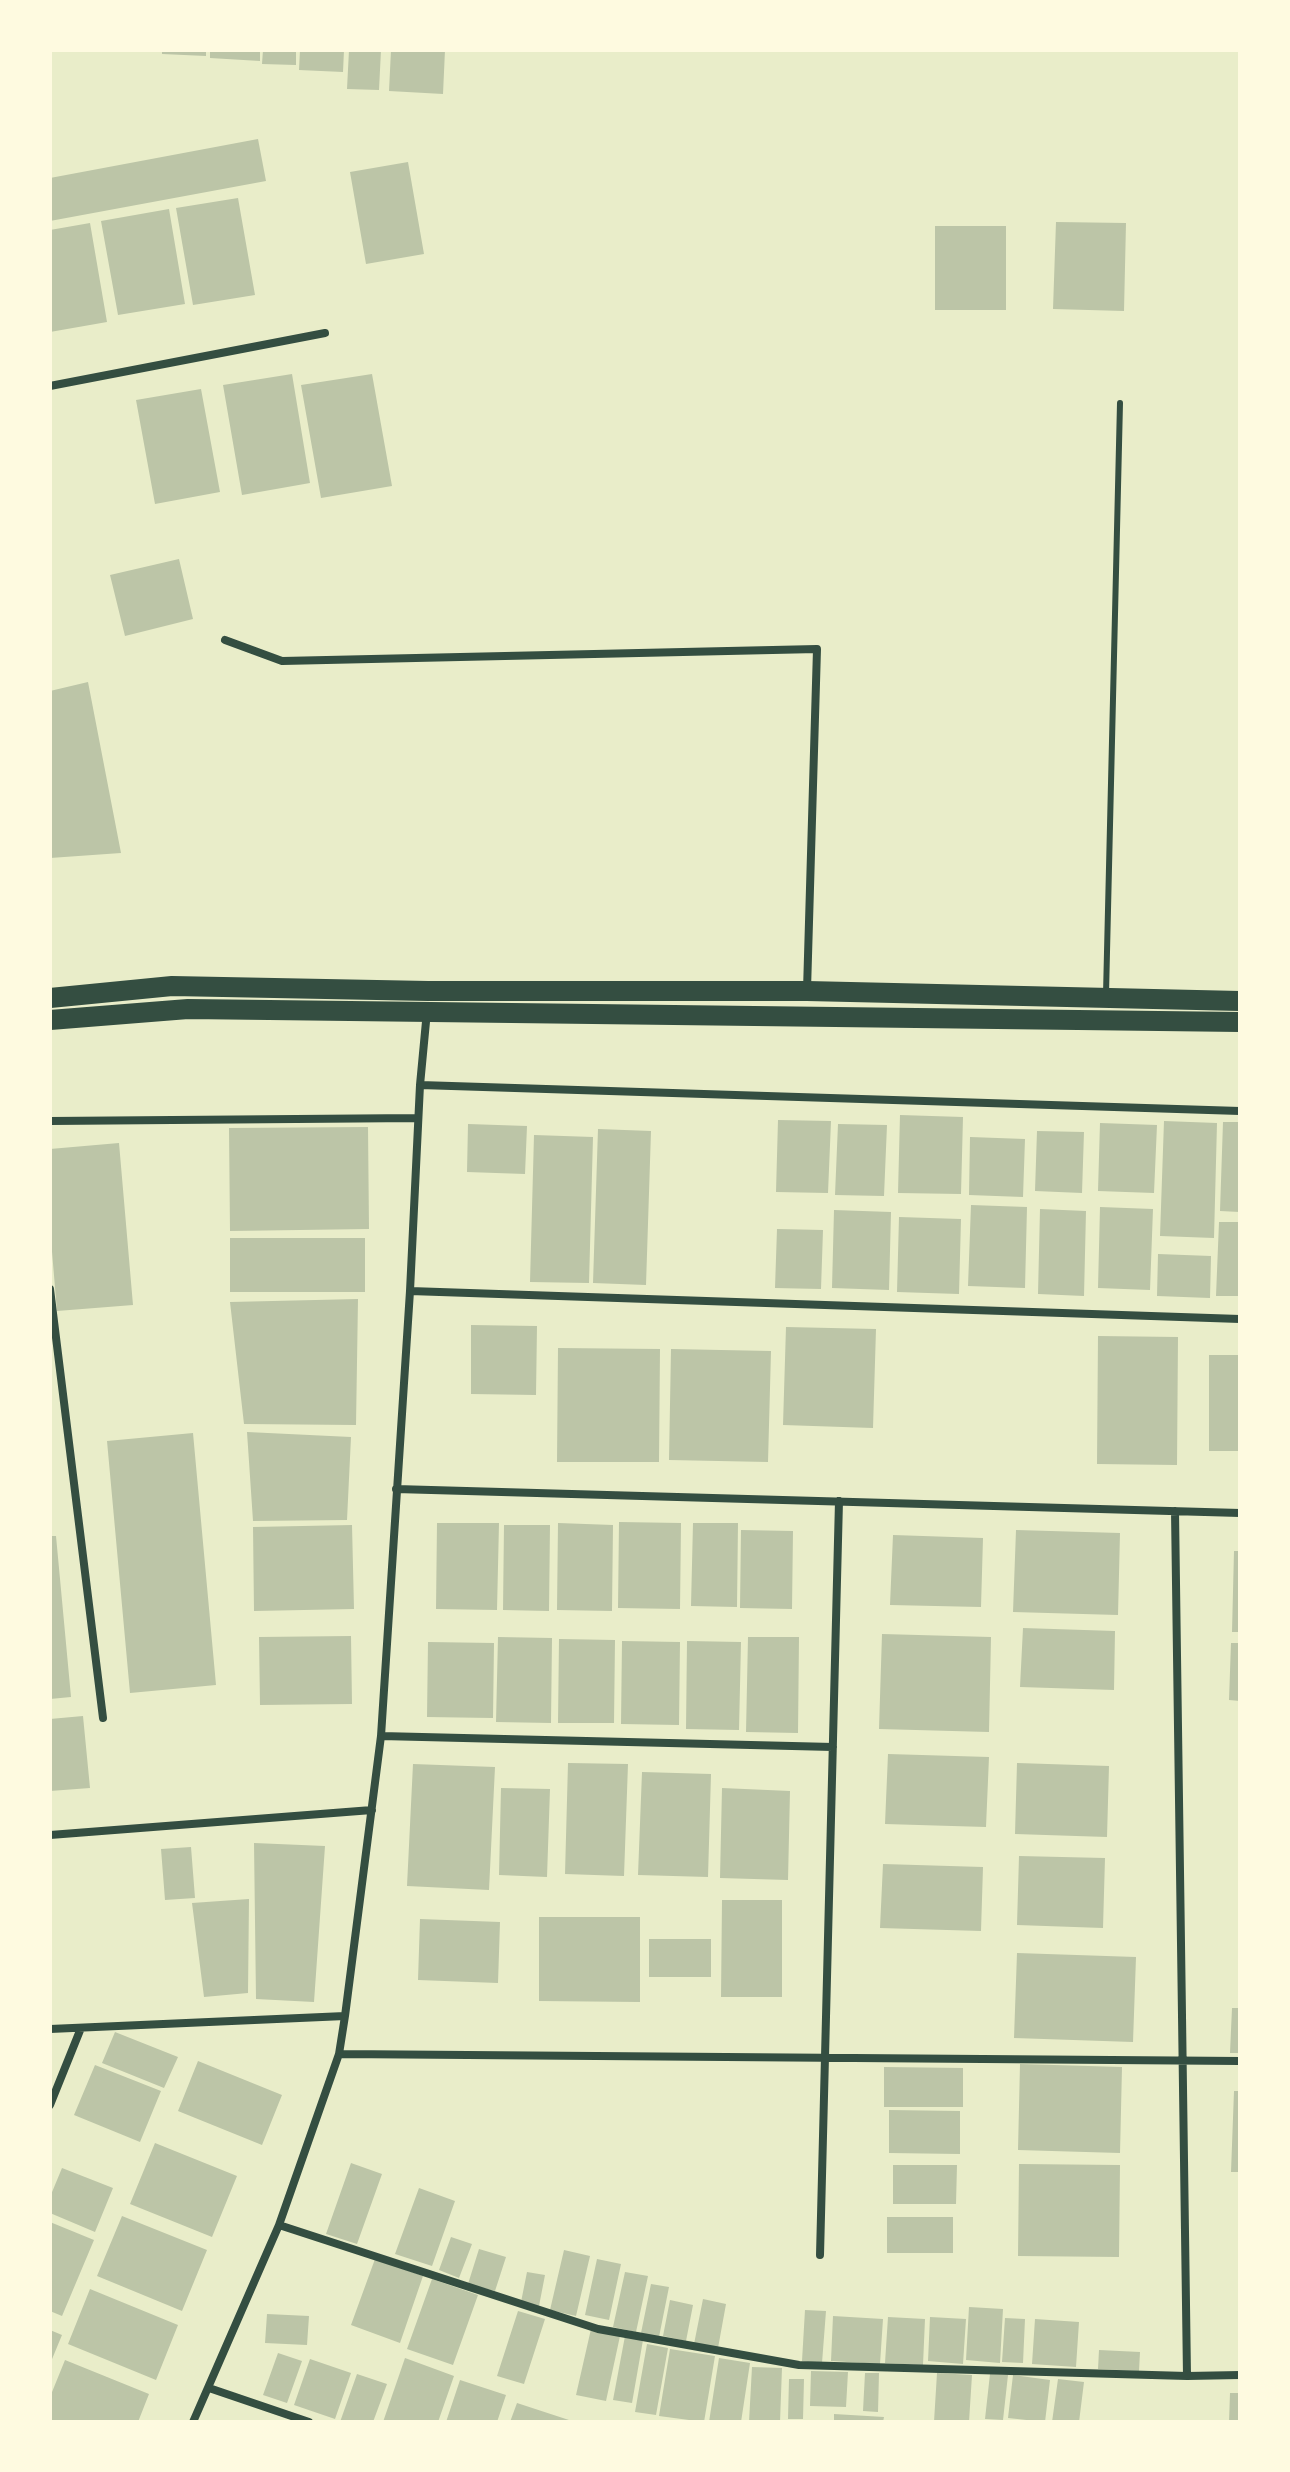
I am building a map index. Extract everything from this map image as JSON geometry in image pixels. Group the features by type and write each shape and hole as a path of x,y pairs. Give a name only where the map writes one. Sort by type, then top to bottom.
{"main road":[{"path":"50,998 172,986 428,1001 1240,1022"},
{"path":"50,1020 188,1009 807,991 1240,1001"}],"street":[{"path":"50,386 325,333"},
{"path":"225,640 282,661 817,649 807,991"},
{"path":"193,2422 279,2225 339,2054 381,1736 420,1085 428,1001"},
{"path":"420,1085 1240,1111"},
{"path":"50,1121 418,1118"},
{"path":"50,1289 103,1718"},
{"path":"410,1291 1240,1319"},
{"path":"396,1489 1240,1513"},
{"path":"820,2255 839,1501"},
{"path":"1175,1511 1187,2376"},
{"path":"381,1736 833,1747"},
{"path":"50,1835 372,1810"},
{"path":"50,2029 345,2016"},
{"path":"50,2105 81,2028"},
{"path":"339,2054 1240,2061"},
{"path":"279,2225 598,2329 799,2365 1240,2375"},
{"path":"209,2388 309,2422"}],"lane":[{"path":"1105,998 1120,403"}],"building":[{"path":"162,50 206,50 206,56 162,54"},
{"path":"210,50 260,50 260,61 210,58"},
{"path":"263,50 296,50 296,65 262,64"},
{"path":"300,50 344,50 343,72 299,70"},
{"path":"349,50 381,50 379,90 347,89"},
{"path":"391,50 445,50 443,94 389,91"},
{"path":"258,139 266,181 50,221 50,178"},
{"path":"408,162 424,254 366,264 350,172"},
{"path":"238,198 255,295 193,305 176,208"},
{"path":"169,209 185,304 118,315 101,221"},
{"path":"1056,222 1126,223 1124,311 1053,309"},
{"path":"90,223 107,322 50,332 50,230"},
{"path":"935,226 1006,226 1006,310 935,310"},
{"path":"292,374 310,483 242,495 223,385"},
{"path":"372,374 392,486 321,498 301,385"},
{"path":"201,389 220,492 155,504 136,400"},
{"path":"179,559 193,619 125,636 110,575"},
{"path":"88,682 121,853 50,858 50,691"},
{"path":"900,1115 963,1117 961,1194 898,1193"},
{"path":"778,1120 831,1121 828,1193 776,1192"},
{"path":"1164,1121 1217,1123 1214,1238 1160,1236"},
{"path":"1223,1122 1240,1122 1240,1212 1220,1211"},
{"path":"1100,1123 1157,1125 1154,1193 1098,1191"},
{"path":"468,1124 527,1126 525,1174 467,1172"},
{"path":"838,1124 887,1125 884,1196 835,1195"},
{"path":"368,1127 369,1229 230,1231 229,1128"},
{"path":"598,1129 651,1131 646,1285 593,1283"},
{"path":"1037,1131 1084,1132 1082,1193 1035,1191"},
{"path":"534,1135 593,1137 589,1283 530,1282"},
{"path":"970,1137 1025,1139 1023,1197 969,1195"},
{"path":"119,1143 133,1305 57,1311 50,1228 50,1149"},
{"path":"971,1205 1027,1207 1025,1288 968,1286"},
{"path":"1100,1207 1153,1209 1150,1290 1098,1288"},
{"path":"1040,1209 1086,1211 1084,1296 1038,1294"},
{"path":"834,1210 891,1212 889,1290 832,1288"},
{"path":"899,1217 961,1219 959,1294 897,1292"},
{"path":"1219,1222 1240,1222 1240,1296 1216,1296"},
{"path":"777,1229 823,1230 821,1289 775,1288"},
{"path":"230,1238 365,1238 365,1292 230,1292"},
{"path":"1158,1254 1211,1256 1210,1298 1157,1296"},
{"path":"358,1299 356,1425 244,1424 230,1302"},
{"path":"471,1325 537,1326 536,1395 471,1394"},
{"path":"786,1327 876,1329 873,1428 783,1425"},
{"path":"1098,1336 1178,1337 1177,1465 1097,1464"},
{"path":"558,1348 660,1349 659,1462 557,1462"},
{"path":"671,1349 771,1351 768,1462 669,1460"},
{"path":"1209,1355 1240,1355 1240,1451 1209,1451"},
{"path":"247,1432 351,1437 347,1520 253,1521"},
{"path":"193,1433 216,1685 130,1693 107,1441"},
{"path":"619,1522 681,1523 680,1609 618,1608"},
{"path":"437,1523 499,1523 497,1610 436,1609"},
{"path":"558,1523 613,1525 612,1611 557,1610"},
{"path":"693,1523 738,1523 737,1607 691,1606"},
{"path":"352,1525 354,1609 254,1611 253,1527"},
{"path":"504,1525 550,1525 549,1611 503,1610"},
{"path":"741,1530 793,1531 792,1609 740,1608"},
{"path":"1016,1530 1120,1533 1118,1615 1013,1612"},
{"path":"893,1535 983,1538 981,1607 890,1605"},
{"path":"50,1536 56,1536 71,1697 50,1699"},
{"path":"1234,1551 1240,1551 1240,1632 1232,1632"},
{"path":"1023,1628 1115,1631 1114,1690 1020,1687"},
{"path":"882,1634 991,1637 989,1732 879,1729"},
{"path":"351,1636 352,1704 260,1705 259,1637"},
{"path":"498,1637 552,1638 551,1723 496,1722"},
{"path":"748,1637 799,1637 798,1733 746,1732"},
{"path":"559,1639 615,1640 614,1723 558,1723"},
{"path":"622,1641 680,1642 679,1725 621,1724"},
{"path":"687,1641 741,1642 739,1730 686,1729"},
{"path":"428,1642 494,1643 493,1718 427,1717"},
{"path":"1231,1643 1240,1643 1240,1701 1229,1700"},
{"path":"83,1716 90,1788 50,1791 50,1719"},
{"path":"888,1754 989,1757 986,1827 885,1824"},
{"path":"568,1763 628,1764 624,1876 565,1874"},
{"path":"1017,1763 1109,1766 1107,1837 1015,1834"},
{"path":"413,1764 495,1767 489,1890 407,1886"},
{"path":"642,1772 711,1774 708,1877 638,1875"},
{"path":"501,1788 550,1789 547,1877 499,1875"},
{"path":"722,1788 790,1791 788,1880 720,1878"},
{"path":"254,1843 325,1846 314,2002 256,1999"},
{"path":"191,1847 195,1898 165,1900 161,1849"},
{"path":"1019,1856 1105,1858 1103,1928 1017,1925"},
{"path":"883,1864 983,1867 981,1931 880,1928"},
{"path":"249,1899 248,1993 204,1997 192,1903"},
{"path":"722,1900 782,1900 782,1997 721,1997"},
{"path":"539,1917 640,1917 640,2002 539,2001"},
{"path":"420,1919 500,1922 498,1983 418,1980"},
{"path":"649,1939 711,1939 711,1977 649,1977"},
{"path":"1017,1953 1136,1957 1133,2042 1014,2038"},
{"path":"1232,2008 1240,2008 1240,2053 1230,2053"},
{"path":"115,2032 178,2057 164,2088 102,2063"},
{"path":"198,2061 282,2095 262,2145 178,2111"},
{"path":"1020,2064 1122,2067 1120,2153 1018,2150"},
{"path":"95,2065 161,2091 140,2142 74,2115"},
{"path":"884,2067 963,2068 963,2107 884,2107"},
{"path":"1234,2091 1240,2091 1240,2172 1231,2172"},
{"path":"889,2110 960,2111 960,2154 889,2153"},
{"path":"155,2143 237,2176 212,2237 130,2204"},
{"path":"351,2163 382,2174 357,2244 326,2234"},
{"path":"1019,2164 1120,2165 1119,2257 1018,2256"},
{"path":"893,2165 957,2165 956,2204 893,2204"},
{"path":"62,2168 113,2188 95,2232 50,2213 50,2197"},
{"path":"419,2188 455,2201 432,2266 395,2254"},
{"path":"122,2216 207,2250 182,2311 97,2276"},
{"path":"887,2217 953,2217 953,2253 887,2253"},
{"path":"50,2222 94,2240 62,2316 50,2311"},
{"path":"451,2237 472,2244 459,2278 439,2270"},
{"path":"479,2249 506,2257 495,2291 468,2284"},
{"path":"564,2250 590,2256 576,2316 550,2310"},
{"path":"375,2259 423,2276 400,2343 351,2325"},
{"path":"597,2259 621,2264 609,2320 585,2315"},
{"path":"527,2272 545,2275 539,2306 521,2302"},
{"path":"625,2272 648,2276 636,2332 613,2327"},
{"path":"432,2279 478,2295 453,2365 407,2349"},
{"path":"651,2284 669,2287 659,2337 641,2333"},
{"path":"90,2289 178,2325 156,2380 68,2344"},
{"path":"703,2299 726,2304 718,2348 694,2344"},
{"path":"670,2300 693,2305 686,2341 663,2336"},
{"path":"969,2307 1003,2309 1000,2363 966,2360"},
{"path":"805,2310 826,2311 822,2363 802,2361"},
{"path":"518,2311 545,2319 524,2384 497,2376"},
{"path":"267,2314 309,2316 307,2345 265,2343"},
{"path":"833,2316 883,2319 880,2364 831,2361"},
{"path":"888,2317 925,2319 923,2365 885,2363"},
{"path":"930,2317 966,2319 963,2364 928,2361"},
{"path":"1005,2318 1025,2319 1023,2363 1002,2362"},
{"path":"1035,2319 1079,2322 1076,2367 1032,2364"},
{"path":"591,2329 620,2336 606,2401 576,2395"},
{"path":"50,2330 62,2335 50,2364"},
{"path":"625,2336 643,2340 632,2403 613,2400"},
{"path":"647,2344 668,2348 656,2415 635,2412"},
{"path":"670,2349 715,2356 704,2422 659,2416"},
{"path":"1099,2350 1140,2352 1139,2371 1098,2369"},
{"path":"278,2353 302,2361 287,2403 263,2395"},
{"path":"405,2358 454,2376 438,2422 383,2422"},
{"path":"719,2358 750,2363 741,2422 709,2422"},
{"path":"310,2359 351,2373 335,2419 294,2405"},
{"path":"65,2360 149,2394 138,2422 50,2422 50,2397"},
{"path":"752,2367 782,2368 780,2422 749,2422"},
{"path":"811,2371 848,2372 846,2407 810,2406"},
{"path":"865,2373 879,2373 878,2412 863,2411"},
{"path":"937,2373 972,2375 969,2422 934,2422"},
{"path":"357,2374 387,2384 373,2422 340,2422"},
{"path":"990,2374 1008,2375 1003,2420 985,2419"},
{"path":"1013,2375 1050,2380 1045,2422 1008,2418"},
{"path":"789,2379 804,2379 803,2419 788,2419"},
{"path":"1058,2379 1084,2382 1079,2422 1052,2422"},
{"path":"460,2380 506,2395 497,2422 446,2422"},
{"path":"1230,2393 1240,2393 1240,2422 1229,2422"},
{"path":"517,2403 572,2421 572,2422 510,2422"},
{"path":"834,2414 884,2417 883,2422 834,2422"}]}
